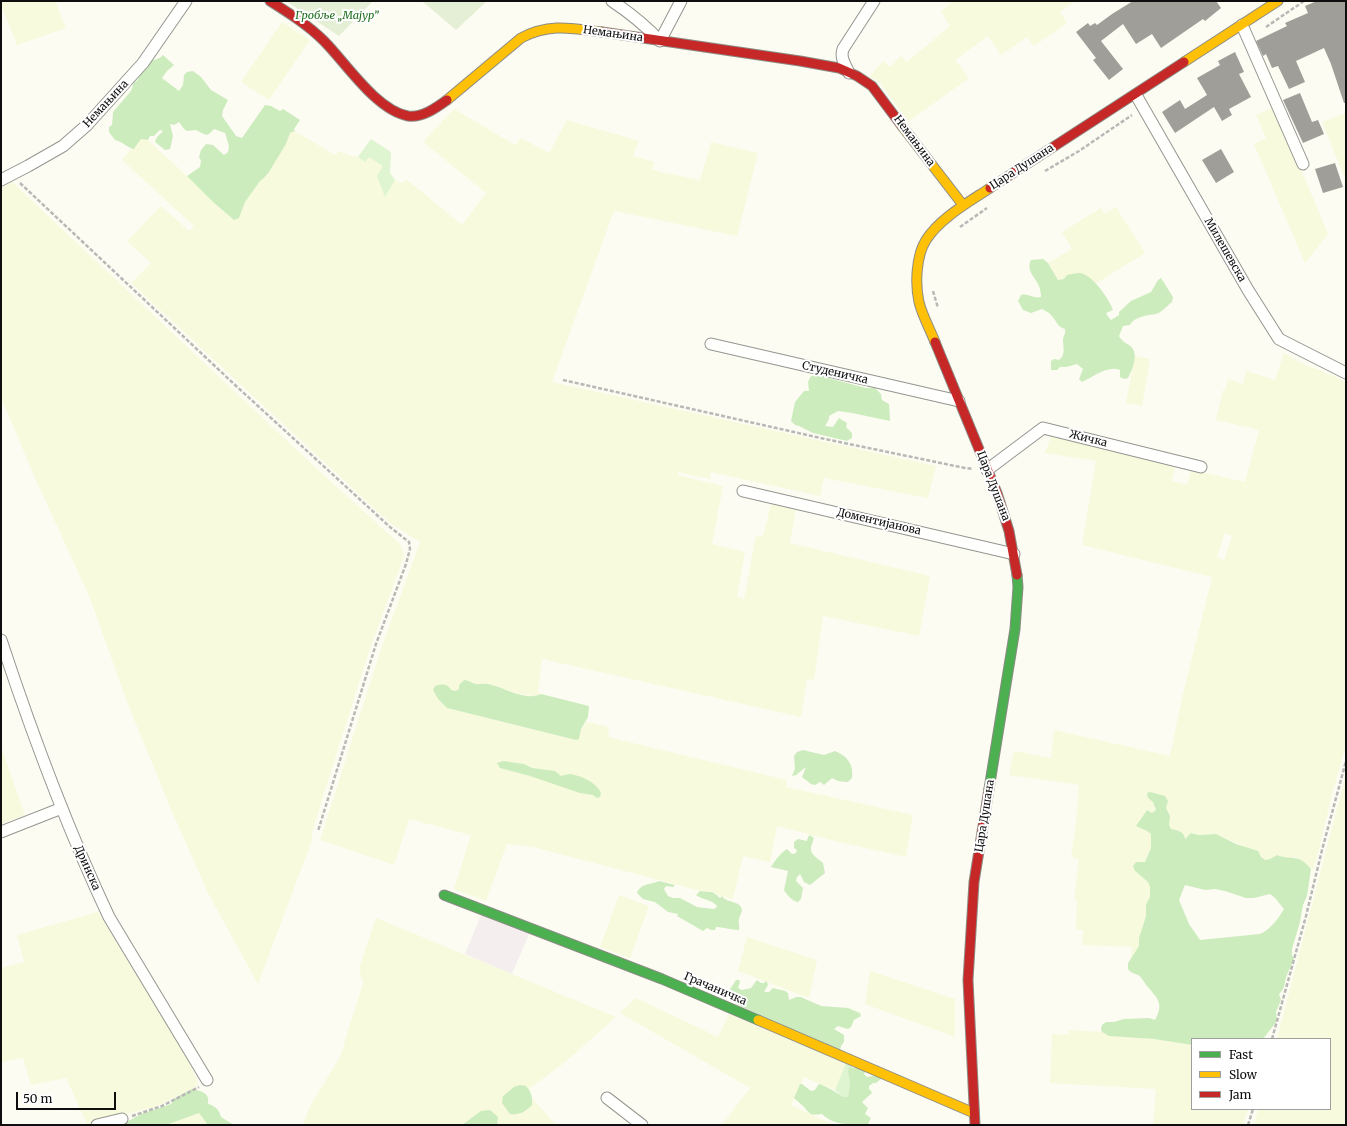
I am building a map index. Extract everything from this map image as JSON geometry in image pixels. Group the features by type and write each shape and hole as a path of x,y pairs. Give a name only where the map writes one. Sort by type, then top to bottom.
{"street":[{"name":"Немањина","path":"1,180 63,146 87,125 143,63 186,1"},
{"name":"Немањина","path":"270,1 306,25 325,42 379,101 394,111 409,116 426,114 437,108 521,38 534,31 548,27 566,27 800,61 838,68 857,76 872,86 963,205"},
{"path":"612,1 631,13 660,41 681,1"},
{"path":"849,73 842,60 841,54 874,1"},
{"name":"Цара Душана","path":"975,1125 968,980 974,882 1015,629 1018,587 1014,554 997,493 919,303 916,286 917,265 926,240 944,220 963,205 1136,95 1278,1"},
{"path":"1242,25 1303,164"},
{"name":"Милешевска","path":"1136,95 1248,290 1279,339 1346,373"},
{"name":"Студеничка","path":"711,344 959,401"},
{"name":"Жичка","path":"986,469 1043,428 1201,467"},
{"name":"Доментијанова","path":"743,491 1014,554"},
{"name":"Дринска","path":"1,640 35,738 73,837 109,917 207,1080"},
{"path":"1,832 62,808"},
{"name":"Грачаничка","path":"444,895 675,985 974,1113"},
{"path":"607,1098 642,1125"},
{"path":"97,1125 122,1119"}],"path":[{"path":"1248,38 1280,19 1304,1"},
{"path":"1039,175 1122,123 1142,106"},
{"path":"11,175 390,528 409,542 410,549 406,564 372,658 318,831"},
{"path":"958,228 988,208"},
{"path":"931,285 940,315"},
{"path":"563,380 802,434 965,468 986,469"},
{"path":"1272,1038 1306,916 1346,761"},
{"path":"122,1119 162,1106 195,1090 207,1080"},
{"path":"1248,1125 1253,1110"}],"shaded area":[{"path":"481,915 529,934 512,974 465,954"}],"green space":[{"path":"1,1 55,1 66,28 17,45 1,5"},
{"name":"Гробље „Мајур”","path":"286,1 373,1 339,36"},
{"path":"422,1 487,1 456,30"},
{"path":"953,1 1076,1 1060,12 1067,23 1034,46 1027,37 1001,55 988,36 955,60 969,78 908,122 881,84 870,76 883,61 890,67 901,56 907,62 950,26 941,12"},
{"path":"282,22 310,40 269,100 241,82"},
{"path":"163,55 174,65 162,78 179,91 183,85 184,75 187,72 193,71 201,77 211,90 228,100 222,116 236,136 242,138 265,105 271,106 280,111 283,109 300,120 294,129 295,131 290,133 286,144 269,172 260,181 245,202 239,218 234,220 213,202 187,176 200,167 201,161 199,157 201,150 206,144 213,145 224,155 228,152 229,146 225,133 214,129 206,135 196,130 187,131 179,122 174,125 170,124 173,136 170,149 165,150 155,142 157,137 163,131 160,130 154,136 150,136 148,140 141,139 134,149 115,140 109,132 109,127 112,125 113,112 131,91 134,82 137,81 144,67"},
{"path":"1275,107 1328,234 1305,263 1254,144 1266,138 1256,115"},
{"path":"454,109 515,145 521,138 549,153 567,120 639,141 633,156 655,162 652,170 700,180 711,142 758,153 737,236 614,211 552,382 936,466 928,498 824,478 820,496 711,472 710,479 678,472 677,475 723,486 712,544 745,552 737,597 744,599 756,536 763,537 771,504 796,510 790,543 930,576 919,636 823,616 814,680 807,679 801,717 542,659 538,693 541,694 535,696 520,694 492,685 476,684 464,680 459,685 459,689 456,692 451,690 433,690 438,699 447,708 576,740 580,736 581,729 586,722 609,727 608,737 787,780 786,787 913,815 906,857 777,826 770,862 743,856 733,899 717,895 711,891 705,892 533,847 507,844 486,901 454,889 471,835 409,819 394,865 320,840 381,649 420,542 390,523 131,283 151,263 127,241 161,206 189,231 194,226 122,160 131,149 134,149 137,146 141,139 148,140 234,220 241,213 245,202 260,181 269,172 286,144 290,133 295,131 335,155 339,151 358,157 365,162 369,156 384,166 385,197 395,180 402,183 406,179 462,225 486,193 423,142"},
{"path":"1346,113 1346,181 1322,122"},
{"path":"371,139 391,152 390,173 395,180 385,197 377,176 383,166 369,157 365,162 358,157"},
{"path":"12,182 317,469 401,545 404,556 369,652 311,836 313,838 258,984 208,893 170,807 127,702 90,598 35,478 1,397 1,188"},
{"path":"1116,207 1145,253 1095,284 1093,280 1068,295 1048,263 1072,249 1062,232 1101,208 1104,214"},
{"path":"1043,259 1048,263 1058,280 1064,279 1067,275 1078,273 1090,278 1100,288 1111,305 1113,310 1106,313 1111,320 1119,315 1119,312 1131,301 1151,292 1158,280 1161,278 1173,297 1172,302 1158,313 1141,317 1134,320 1130,325 1123,326 1119,336 1132,348 1135,356 1132,370 1128,378 1124,379 1120,377 1120,370 1111,369 1101,372 1082,382 1079,379 1083,369 1077,364 1060,367 1057,370 1051,370 1051,361 1054,359 1059,360 1063,355 1065,329 1058,325 1048,312 1042,309 1031,313 1023,310 1018,301 1021,295 1041,297 1039,287 1029,267 1031,260"},
{"path":"1284,353 1307,366 1346,382 1346,745 1314,869 1311,869 1307,864 1295,857 1288,859 1277,855 1265,860 1243,846 1216,834 1199,835 1194,833 1185,839 1180,831 1171,829 1169,825 1170,816 1166,808 1166,803 1160,794 1156,794 1153,802 1156,810 1152,813 1147,810 1139,820 1141,828 1151,834 1151,848 1145,862 1136,862 1135,871 1148,882 1150,887 1150,897 1146,904 1146,916 1139,938 1139,946 1131,959 1132,947 1082,945 1083,930 1076,929 1077,900 1074,899 1079,859 1071,857 1076,824 1079,785 1009,775 1014,751 1051,758 1054,730 1170,756 1182,698 1212,577 1082,545 1096,461 1045,453 1051,436 1175,467 1172,481 1187,485 1191,470 1245,482 1259,430 1216,420 1223,390 1225,390 1228,379 1243,384 1246,371 1275,380","holes":["1225,533 1232,536 1224,560 1217,557"]},
{"path":"1135,356 1150,359 1142,406 1126,403"},
{"path":"817,375 866,388 875,388 881,394 882,400 889,404 890,421 838,411 829,416 825,426 833,427 839,418 847,423 846,427 852,433 852,438 847,441 813,433 795,425 791,421 795,402 804,391 809,391 808,382 811,376"},
{"path":"464,680 476,684 490,684 516,694 535,696 541,694 589,706 588,717 581,729 579,739 576,740 447,708 438,699 433,690 435,686 444,685 448,686 451,690 456,691 459,689 459,685"},
{"path":"1,747 25,815 1,824"},
{"path":"803,750 824,755 835,751 843,755 851,765 852,778 848,782 832,778 824,785 820,782 815,785 811,784 802,777 806,767 796,775 792,776 795,769 794,756 797,752"},
{"path":"503,761 524,764 532,768 555,771 561,776 570,774 579,776 588,780 599,789 601,793 600,797 597,798 593,795 580,793 530,776 500,768 497,763"},
{"path":"1346,774 1346,1125 1254,1125 1258,1110 1331,1110 1331,1038 1277,1038"},
{"path":"1150,792 1165,796 1168,801 1166,808 1170,816 1169,825 1171,829 1178,830 1182,833 1185,839 1191,833 1199,835 1216,834 1236,844 1258,851 1261,857 1265,860 1277,855 1296,858 1303,861 1311,869 1307,896 1303,905 1300,922 1292,949 1294,959 1287,975 1284,987 1279,994 1281,1000 1276,1012 1277,1021 1264,1038 1191,1038 1191,1045 1154,1039 1109,1036 1102,1032 1102,1025 1106,1022 1114,1022 1124,1019 1149,1018 1155,1020 1159,1010 1159,1002 1155,995 1141,977 1128,969 1128,963 1139,946 1139,938 1146,916 1146,904 1150,897 1150,887 1148,882 1135,871 1133,866 1136,862 1145,862 1151,848 1151,834 1136,826 1147,810 1152,813 1156,810 1153,802 1148,798 1147,793","holes":["1185,885 1205,890 1215,889 1246,898 1254,898 1270,894 1284,909 1274,923 1260,934 1200,940 1189,924 1179,900"]},
{"path":"810,835 814,838 811,847 812,853 823,863 825,873 810,885 804,882 800,874 797,877 796,881 803,888 801,899 798,902 790,898 784,890 788,871 771,867 785,850 787,849 792,854 796,853 797,850 794,848 794,842 798,839 807,841"},
{"path":"659,881 675,885 673,887 666,886 664,889 668,896 680,898 697,907 713,909 717,906 712,902 696,895 700,891 712,892 720,898 722,896 727,900 740,905 742,911 739,919 739,930 716,927 715,930 707,928 703,931 677,916 678,914 668,912 655,902 643,899 637,893 641,887"},
{"path":"619,895 649,906 630,958 600,947"},
{"path":"98,912 181,1046 198,1082 192,1089 155,1107 87,1124 66,1078 31,1085 23,1058 2,1062 1,968 24,962 17,935"},
{"path":"376,918 616,1017 564,1063 529,1089 526,1086 532,1105 533,1099 556,1125 303,1125 309,1108 340,1057 363,983 359,968"},
{"path":"747,937 817,960 809,998 738,971"},
{"path":"870,971 955,999 955,1037 865,1004"},
{"path":"736,980 739,980 740,982 738,988 742,990 751,988 757,980 761,983 766,981 768,985 764,992 769,992 773,988 788,993 789,1000 796,997 801,997 821,1006 848,1008 860,1013 861,1016 854,1020 851,1027 848,1029 838,1026 834,1029 844,1035 844,1042 840,1051 738,1005 733,1001 729,991"},
{"path":"636,998 718,1037 729,1014 846,1063 835,1090 804,1077 791,1105 834,1125 722,1125 750,1088 620,1013"},
{"path":"1069,1030 1102,1032 1116,1036 1154,1039 1191,1045 1191,1110 1248,1110 1243,1125 1153,1125 1156,1089 1050,1083 1052,1034 1069,1035"},
{"path":"846,1063 852,1066 849,1074 850,1083 848,1097 844,1097 835,1090"},
{"path":"849,1067 866,1070 864,1074 867,1077 874,1076 882,1078 869,1086 872,1093 862,1102 868,1108 865,1114 871,1118 868,1124 856,1125 838,1123 822,1114 812,1114 794,1098 800,1084 811,1091 815,1090 820,1084 844,1097 848,1097 850,1083 848,1071"},
{"path":"520,1085 526,1086 529,1090 532,1097 532,1105 527,1110 517,1114 510,1114 502,1103 503,1096 514,1087"},
{"path":"192,1089 204,1093 208,1097 208,1104 215,1107 221,1117 234,1125 208,1125 199,1113 166,1125 121,1125 141,1114 171,1104 175,1098"},
{"path":"490,1110 498,1117 497,1125 462,1125 481,1111"},
{"path":"199,1113 208,1125 166,1125"}],"building":[{"path":"1133,1 1216,1 1221,8 1205,21 1203,19 1161,48 1152,34 1136,44 1123,24 1101,41 1123,69 1109,80 1093,60 1096,58 1076,32 1088,23 1090,26 1095,23 1097,25"},
{"path":"1317,1 1346,1 1346,103 1344,103 1324,48 1296,61 1305,82 1289,89 1278,66 1272,68 1266,54 1263,56 1256,41 1287,26 1285,23 1308,13 1305,6"},
{"path":"1235,52 1244,72 1239,74 1251,97 1229,109 1232,115 1222,121 1214,107 1175,133 1162,112 1180,100 1185,109 1207,95 1197,78 1220,65 1218,61"},
{"path":"1300,93 1312,122 1318,120 1324,134 1303,143 1283,100"},
{"path":"1221,149 1234,172 1216,183 1202,160"},
{"path":"1335,163 1343,187 1323,193 1315,169"}],"traffic: fast":[{"path":"989,789 1015,629 1018,587 1017,575"},
{"path":"444,895 662,979 758,1020"}],"traffic: slow":[{"path":"1184,62 1278,1"},
{"path":"447,100 521,38 531,33 551,28 570,28 602,32"},
{"path":"902,126 963,205"},
{"path":"935,342 919,302 917,270 920,254 926,240 939,225 964,205 990,188"},
{"path":"758,1020 974,1113"}],"traffic: jam":[{"path":"270,1 318,35 373,95 384,105 396,112 408,116 424,114 447,100"},
{"path":"602,32 839,68 857,76 872,86 902,126"},
{"path":"990,188 1184,62"},
{"path":"935,342 997,493 1009,531 1017,575"},
{"path":"975,1125 968,980 974,882 989,789"}]}
